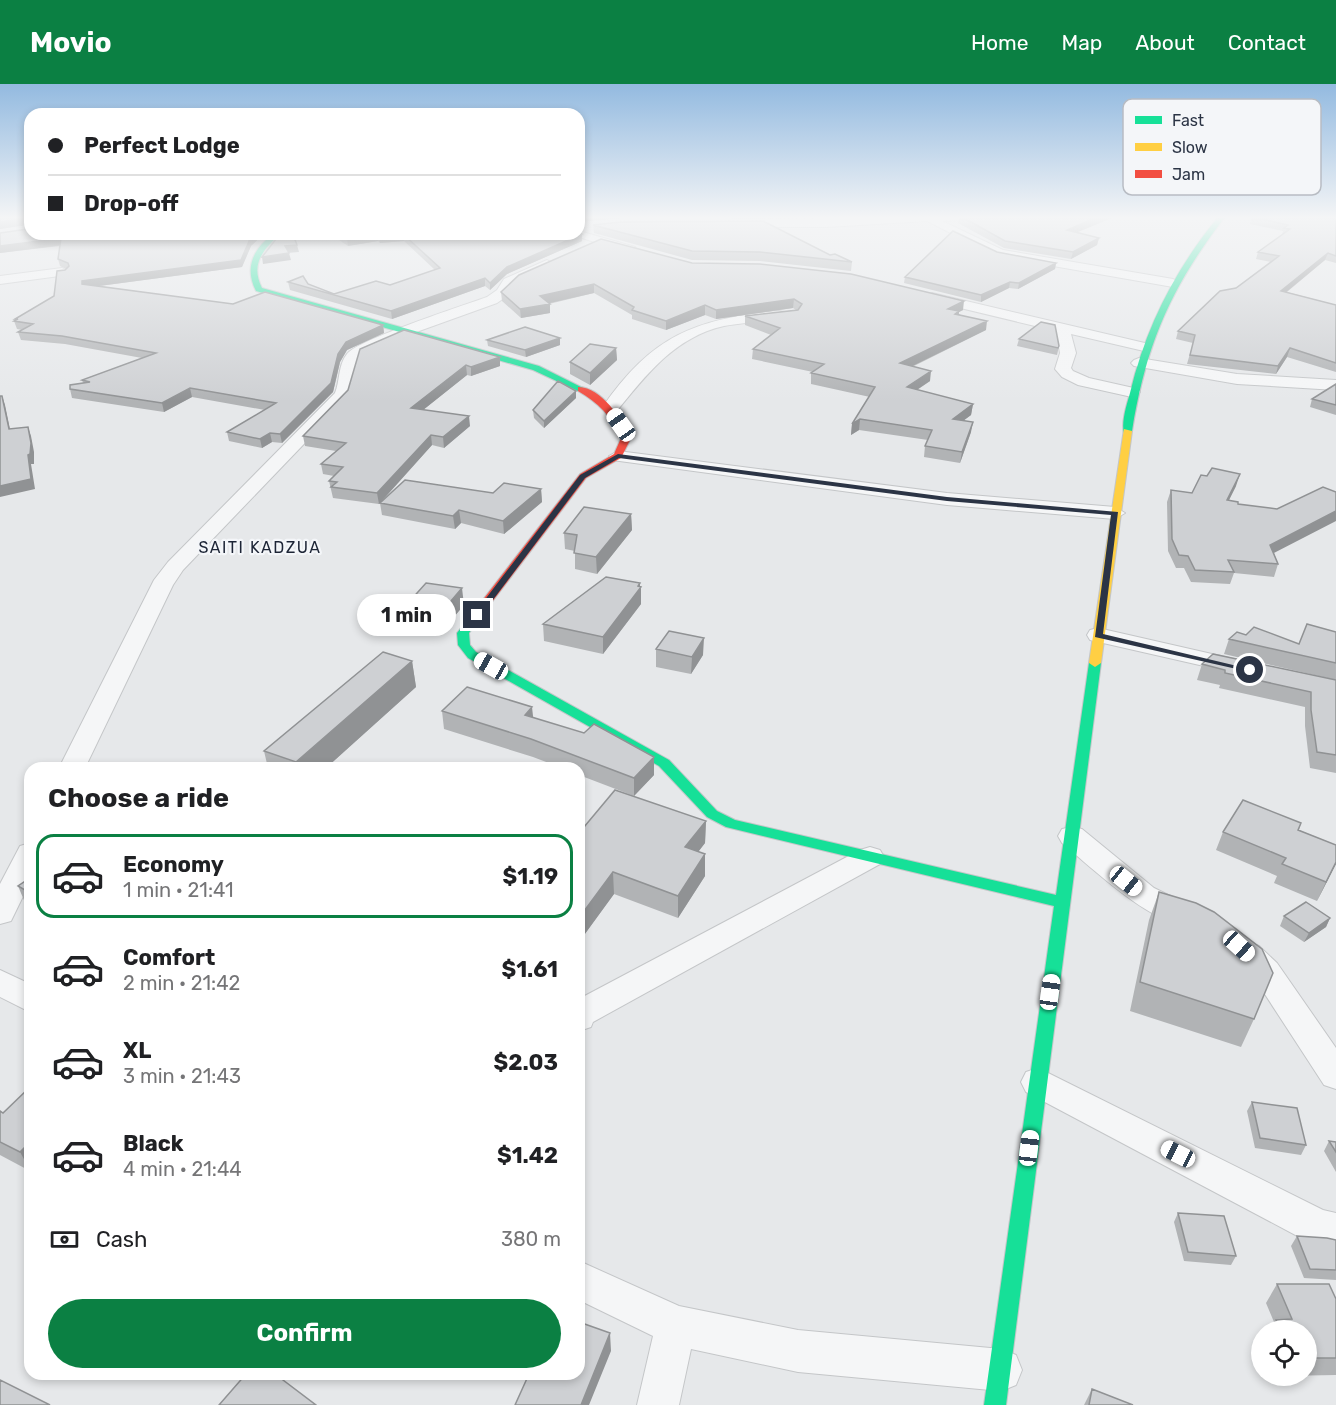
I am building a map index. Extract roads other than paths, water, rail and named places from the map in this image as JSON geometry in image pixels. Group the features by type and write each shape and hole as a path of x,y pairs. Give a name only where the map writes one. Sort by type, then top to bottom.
{"main road":[{"path":"254,279 259,289 403,332 536,368 562,379 610,408 626,438 618,456 583,476 464,633 464,645 472,655 664,763 712,814 731,824 1062,902"},
{"path":"998,1388 1132,392 1144,347 1176,279"}],"street":[{"path":"75,762 162,585 175,566 342,395 348,385 350,359 354,354 403,332 492,300 514,279"},
{"path":"1148,279 1173,283"},
{"path":"918,294 1144,347"},
{"path":"610,408 644,366 667,345 696,329 738,318 792,314"},
{"path":"1063,329 1068,353 1062,369 1064,373 1079,380 1132,392"},
{"path":"1139,363 1237,379 1336,385"},
{"path":"618,456 947,499 1115,513"},
{"path":"1098,635 1257,671"},
{"path":"1072,836 1144,896 1219,933 1266,970 1336,1075"},
{"path":"585,1011 870,857"},
{"path":"0,913 24,865"},
{"path":"0,982 24,996"},
{"path":"1038,1082 1317,1227 1336,1231"},
{"path":"585,1283 676,1326 998,1388"},
{"path":"658,1405 676,1326"}],"district":[{"name":"SAITI KADZUA","path":"260,547"}]}
